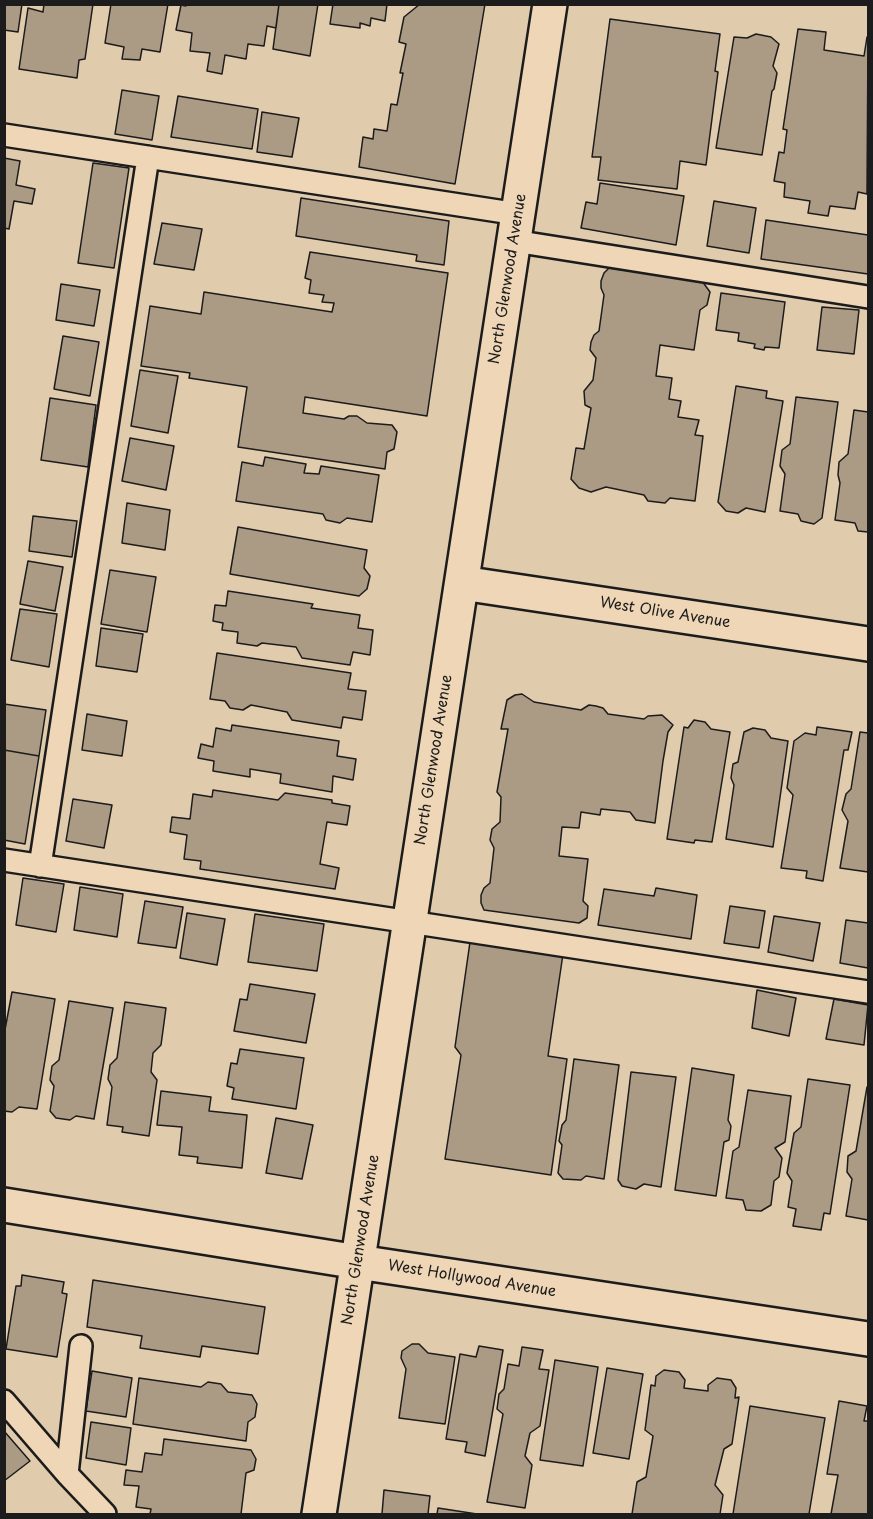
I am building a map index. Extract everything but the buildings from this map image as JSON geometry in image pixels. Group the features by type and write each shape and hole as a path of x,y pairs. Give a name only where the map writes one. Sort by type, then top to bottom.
{"street":[{"name":"North Glenwood Avenue","path":"319,1515 550,4"},
{"name":"West Olive Avenue","path":"462,583 868,644"},
{"name":"West Hollywood Avenue","path":"4,1205 358,1262 868,1339"}],"lane":[{"path":"4,135 148,157 868,297"},
{"path":"40,866 148,157"},
{"path":"4,860 868,992"},
{"path":"67,1474 81,1346"},
{"path":"4,1401 105,1515"}]}
